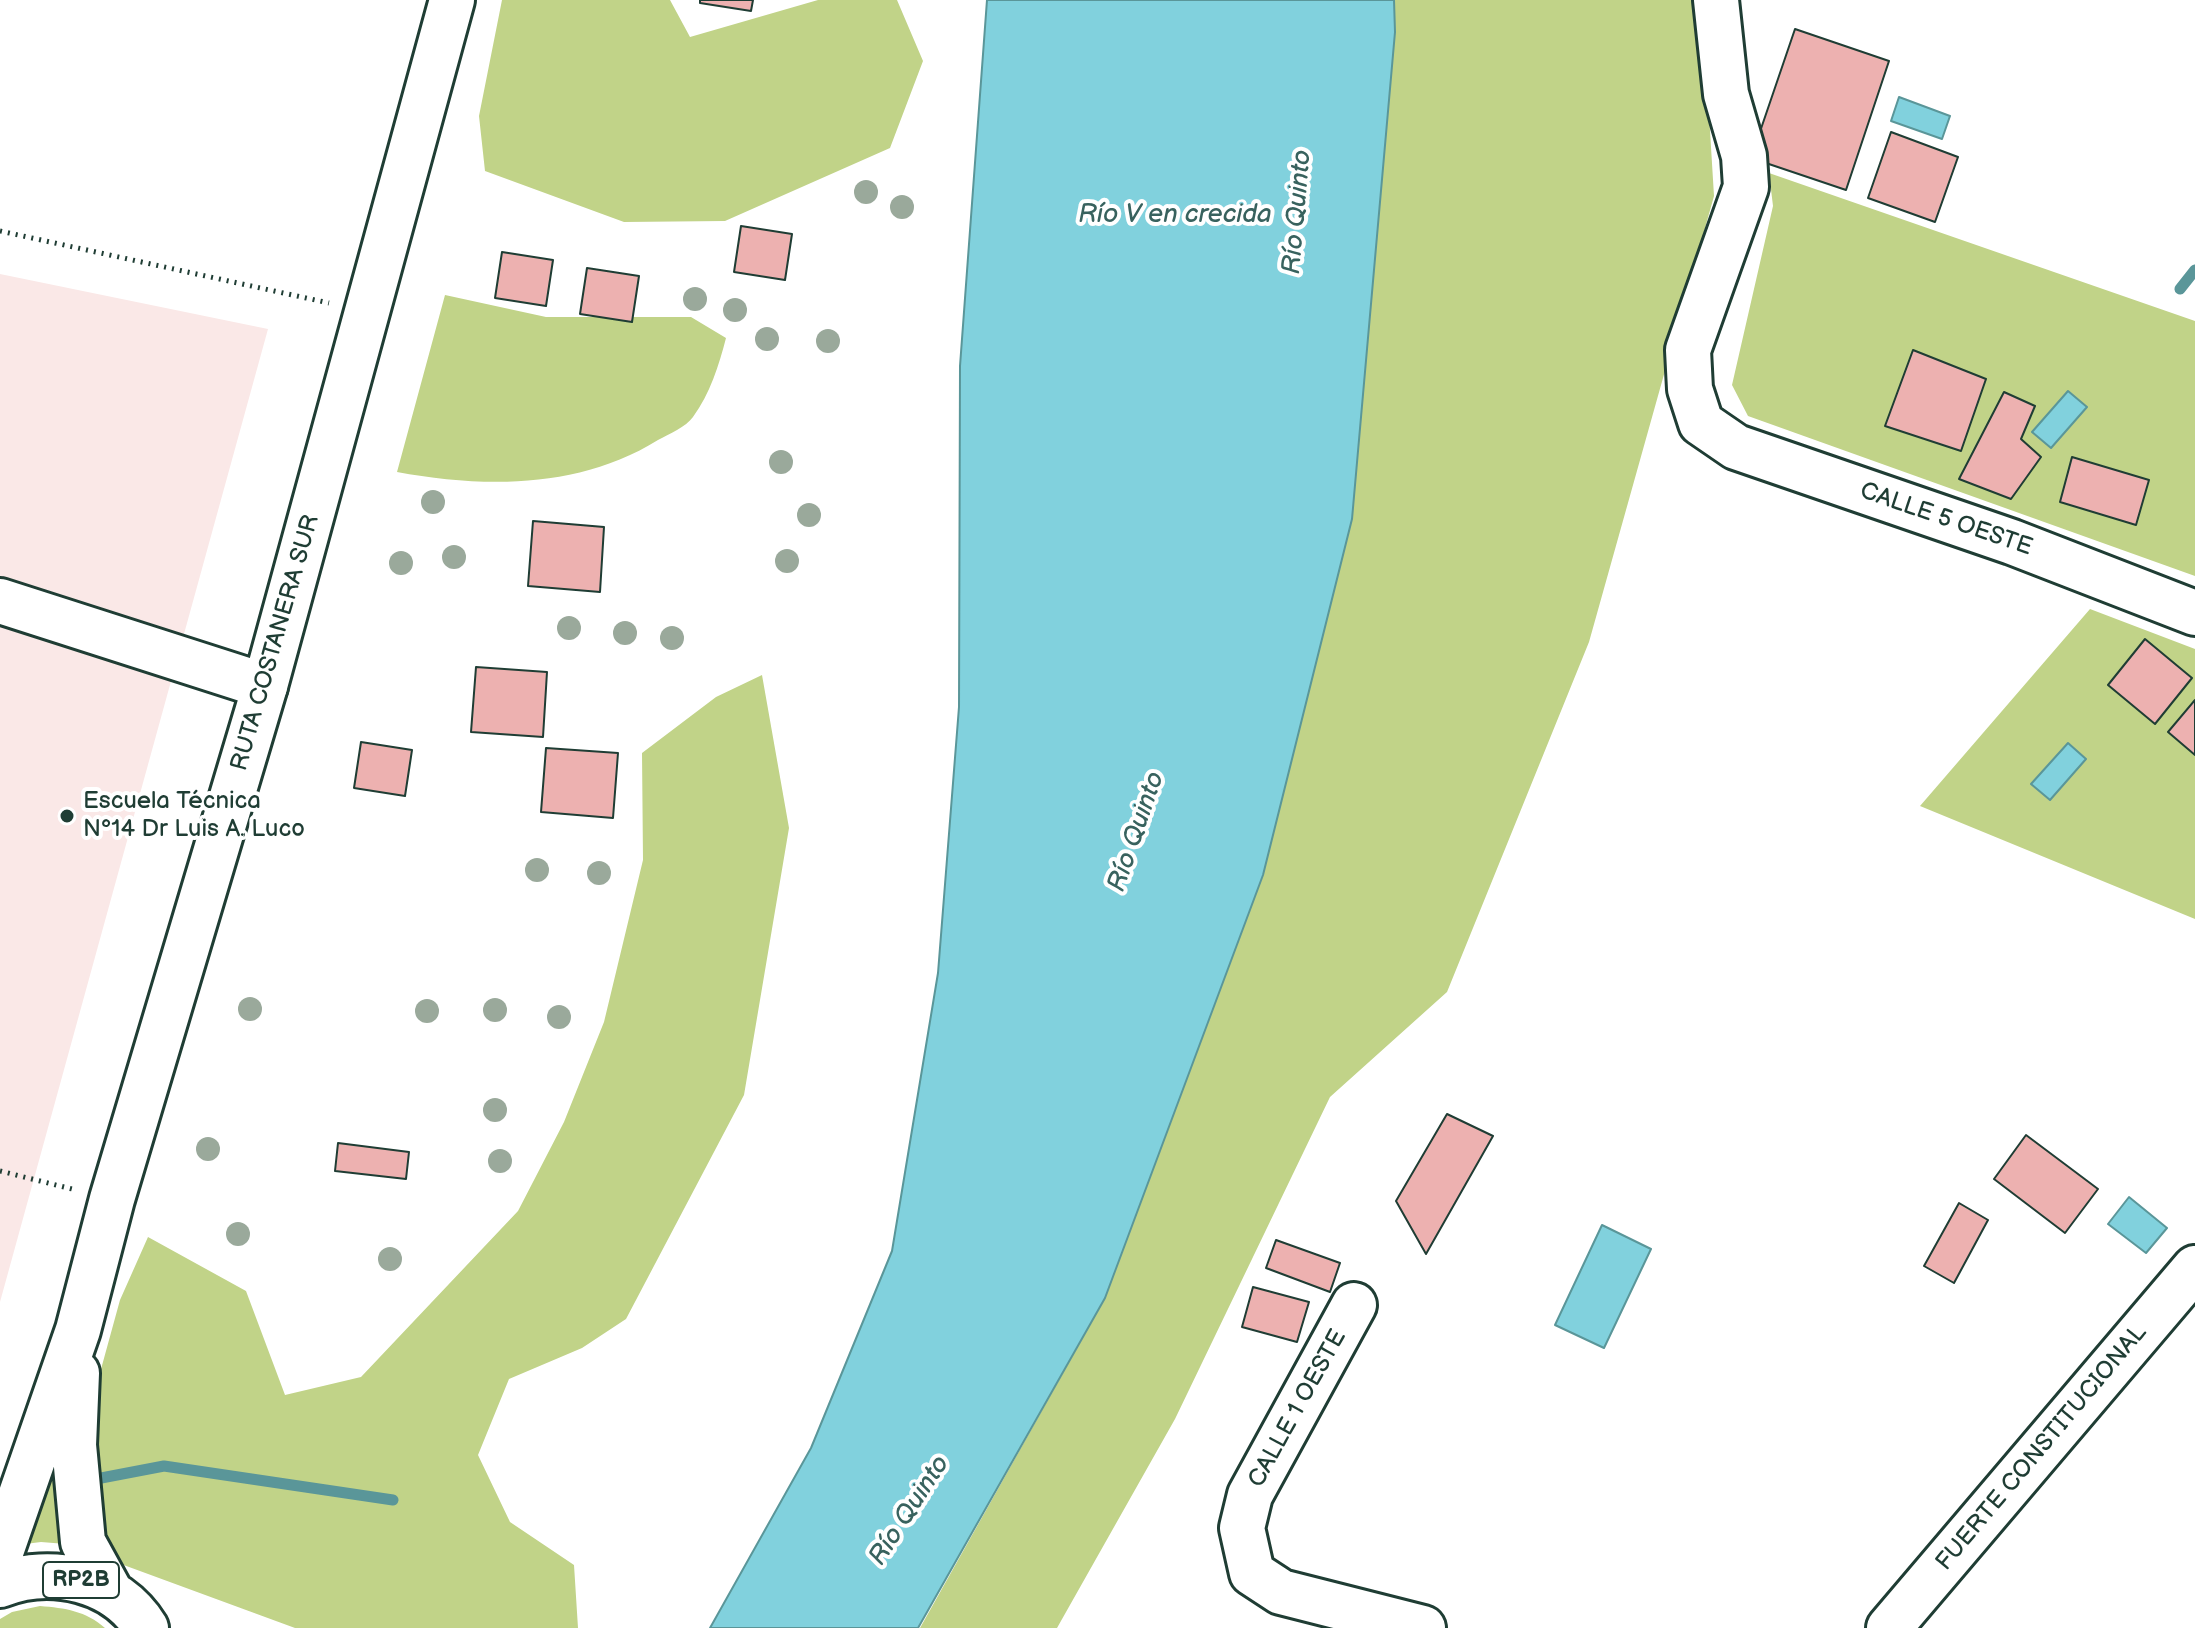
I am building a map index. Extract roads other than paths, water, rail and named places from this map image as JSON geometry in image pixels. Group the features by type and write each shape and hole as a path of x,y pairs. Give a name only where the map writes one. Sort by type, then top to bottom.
{"main road":[{"name":"RUTA COSTANERA SUR","path":"0,1555 78,1330 112,1199 265,686 370,311 452,0"},
{"name":"CALLE 5 OESTE","path":"1716,0 1726,94 1744,156 1746,187 1688,350 1690,389 1701,423 1736,447 2012,542 2195,613"},
{"path":"0,601 265,686"},
{"name":"FUERTE CONSTITUCIONAL","path":"1889,1628 2195,1268"},
{"name":"CALLE 1 OESTE","path":"1354,1305 1250,1495 1242,1528 1248,1558 1252,1573 1281,1592 1423,1628"},
{"name":"RUTA COSTANERA SUR","path":"78,1330 74,1445 83,1542 111,1593"},
{"name":"RP2B","path":"0,1585 18,1578 50,1575 81,1580 111,1593 147,1627"}],"water":[{"name":"Río V en crecida","path":"987,0 1394,0 1395,32 1352,519 1263,875 1105,1298 918,1628 710,1628 811,1448 892,1251 938,973 959,707 960,366"},
{"path":"1899,97 1950,116 1942,139 1891,121"},
{"path":"2068,391 2087,407 2051,448 2032,432"},
{"path":"2068,743 2086,759 2050,800 2031,784"},
{"path":"2129,1197 2167,1228 2146,1253 2108,1224"},
{"path":"1602,1225 1651,1249 1604,1348 1555,1325"}],"waterway":[{"path":"2180,289 2195,270"},
{"path":"96,1479 164,1466 393,1500"}],"place":[{"name":"Escuela Técnica Nº14 Dr Luis A. Luco","path":"67,816"}],"water label":[{"name":"Río Quinto","path":"1298,212"},
{"name":"Río Quinto","path":"1137,832"},
{"name":"Río Quinto","path":"910,1511"}]}
